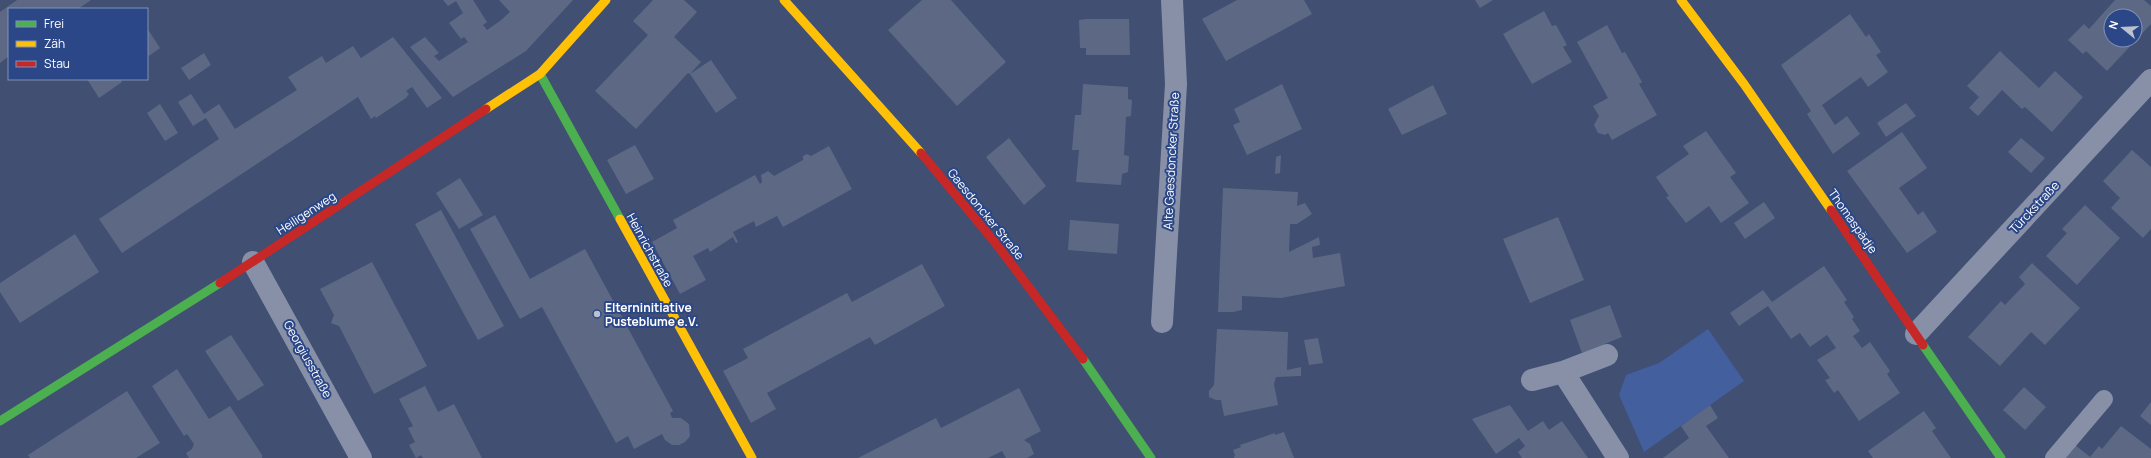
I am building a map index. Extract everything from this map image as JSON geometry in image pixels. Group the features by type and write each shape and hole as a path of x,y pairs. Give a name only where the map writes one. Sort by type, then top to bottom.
{"street":[{"name":"Heiligenweg","path":"0,421 253,262 540,74 606,0"},
{"name":"Gaesdoncker Straße","path":"784,0 867,89 967,208 1063,330 1151,458"},
{"name":"Alte Gaesdoncker Straße","path":"1162,322 1176,84 1172,0"},
{"name":"Thomaspädje","path":"1681,0 1744,84 2001,458"},
{"name":"Heinrichstraße","path":"540,74 752,458"},
{"name":"Türckstraße","path":"1916,334 2151,80"},
{"name":"Georgiusstraße","path":"253,262 361,458"},
{"path":"1532,380 1564,372 1606,355"},
{"path":"1564,372 1618,458"}],"lane":[{"path":"2054,458 2104,400"}],"shaded area":[{"path":"1708,329 1744,381 1644,452 1619,395 1626,375 1659,363"}],"building":[{"path":"17,0 91,0 79,8 8,8 8,57 0,63 0,12"},
{"path":"443,0 473,0 487,22 483,25 487,30 510,12 499,0 573,0 526,51 453,97 410,47 425,37 439,53 434,56 439,61 468,42 464,37 461,39 449,23 463,13 456,1 448,6"},
{"path":"653,0 684,0 697,12 674,37 701,62 690,74 688,73 636,129 595,91 648,35 633,21"},
{"path":"922,0 951,0 1006,62 957,106 888,30"},
{"path":"1237,0 1304,0 1312,14 1226,61 1202,19"},
{"path":"1475,0 1493,0 1480,8"},
{"path":"2115,0 2144,0 2151,6 2151,24 2143,33 2143,8 2108,8"},
{"path":"1544,11 1552,26 1556,25 1567,45 1563,47 1572,62 1532,84 1503,34"},
{"path":"2103,13 2103,48 2129,48 2107,71 2086,51 2083,54 2068,40 2084,24 2089,29"},
{"path":"1850,14 1866,37 1869,34 1881,52 1876,55 1888,72 1868,87 1861,77 1822,105 1835,125 1847,116 1860,134 1833,154 1807,114 1811,111 1781,65"},
{"path":"1129,19 1130,55 1086,55 1086,48 1080,48 1079,20"},
{"path":"1607,25 1622,53 1625,52 1642,82 1639,84 1657,115 1612,140 1608,133 1605,135 1598,133 1594,125 1599,116 1593,106 1608,98 1577,42"},
{"path":"148,30 160,48 149,56 148,54"},
{"path":"393,37 442,98 427,108 412,87 406,91 409,94 406,98 376,118 375,116 371,119 358,97 122,253 99,219 219,139 206,118 193,126 178,102 191,94 204,114 219,104 235,129 297,90 288,77 322,56 326,63 353,46 361,58"},
{"path":"2000,51 2039,88 2055,71 2083,97 2052,132 2025,107 2022,109 2002,90 1978,116 1969,108 1979,97 1967,86"},
{"path":"204,53 211,65 189,80 181,68"},
{"path":"711,60 737,98 716,113 690,74"},
{"path":"88,80 121,80 122,82 99,98"},
{"path":"1083,84 1128,87 1128,99 1132,100 1131,116 1126,117 1124,155 1129,156 1128,172 1122,174 1121,185 1076,182 1079,150 1072,150 1075,115 1081,115"},
{"path":"1282,84 1302,129 1247,155 1233,125 1240,122 1234,109"},
{"path":"1433,85 1447,114 1402,135 1388,109"},
{"path":"1906,103 1916,116 1886,137 1877,123"},
{"path":"160,104 178,133 165,141 147,113"},
{"path":"1706,131 1736,173 1730,177 1749,203 1721,223 1709,206 1686,223 1666,197 1669,196 1656,177 1689,154 1683,146"},
{"path":"1902,132 1927,168 1899,188 1918,215 1923,211 1937,232 1907,253 1847,171"},
{"path":"1009,138 1046,186 1024,205 986,157"},
{"path":"2021,138 2045,158 2031,173 2008,152"},
{"path":"635,145 654,179 626,194 607,160"},
{"path":"829,146 852,189 783,227 777,216 756,227 754,221 733,232 738,242 736,243 733,237 710,252 708,248 693,256 706,280 680,294 652,242 677,228 673,220 755,175 760,184 762,182 761,175 768,171 774,176 803,160 803,156 807,154 811,156"},
{"path":"2132,150 2151,167 2151,229 2143,238 2111,208 2120,198 2103,181"},
{"path":"1281,155 1280,173 1275,174 1276,157"},
{"path":"460,178 483,215 459,229 436,193"},
{"path":"1223,188 1298,192 1297,206 1305,203 1312,214 1297,224 1290,224 1289,252 1319,237 1320,245 1312,247 1313,258 1340,253 1345,286 1281,298 1242,296 1242,310 1233,312 1218,312"},
{"path":"1764,202 1775,218 1745,239 1734,223"},
{"path":"2085,205 2120,238 2077,285 2046,256 2067,233 2062,229"},
{"path":"441,210 504,326 478,340 415,224"},
{"path":"495,215 530,279 585,249 673,411 670,413 672,418 681,418 689,424 690,436 685,442 679,445 672,445 665,440 662,434 634,449 628,436 616,443 542,307 520,319 470,229"},
{"path":"1558,217 1584,280 1530,303 1503,239"},
{"path":"1070,220 1119,224 1117,254 1068,250"},
{"path":"75,234 99,272 20,323 0,292 0,283"},
{"path":"372,262 427,366 374,394 339,326 331,323 334,315 320,289"},
{"path":"2032,263 2080,308 2045,345 2031,332 2000,366 1968,337 2001,301 2005,305 2025,284 2019,277"},
{"path":"922,264 945,306 875,345 870,337 767,393 776,409 751,423 723,371 748,358 743,349 847,293 852,302"},
{"path":"1824,266 1847,300 1844,302 1854,317 1852,319 1860,331 1853,336 1862,348 1870,342 1890,371 1887,374 1900,393 1859,421 1838,390 1834,393 1825,380 1830,378 1817,360 1836,348 1827,335 1810,347 1800,333 1791,339 1768,306 1739,326 1730,313 1763,290 1772,302"},
{"path":"1610,305 1622,337 1582,353 1570,320"},
{"path":"1217,329 1288,332 1287,370 1301,367 1301,376 1276,377 1274,384 1278,405 1224,416 1221,400 1216,400 1209,397 1209,391 1214,385"},
{"path":"231,335 264,385 238,401 205,351"},
{"path":"1318,338 1323,363 1309,365 1304,340"},
{"path":"177,369 209,419 230,406 262,455 262,458 189,458 186,453 192,449 194,444 187,434 184,436 152,386"},
{"path":"425,386 438,412 454,404 482,458 423,458 421,455 416,458 409,445 415,442 408,428 413,426 399,399"},
{"path":"2024,387 2046,407 2025,430 2003,410"},
{"path":"1019,388 1041,431 1024,440 1030,444 1034,454 1027,458 1006,458 1002,451 988,458 858,458 936,418 941,428"},
{"path":"127,391 160,443 136,458 30,458 28,455"},
{"path":"2151,402 2151,425 2140,416"},
{"path":"1510,405 1528,431 1543,421 1549,430 1562,421 1588,458 1522,458 1518,452 1525,446 1519,438 1496,454 1472,419"},
{"path":"1710,405 1718,418 1706,426 1729,458 1663,458 1689,438 1681,426"},
{"path":"1924,411 1936,428 1932,431 1951,458 1873,458 1868,451"},
{"path":"2121,426 2151,449 2151,458 2063,458 2074,444 2090,457 2099,446 2102,449"},
{"path":"1284,432 1294,458 1234,458 1235,455 1233,450 1241,447 1240,445 1275,433 1275,435"}],"traffic: fast":[{"path":"540,74 620,219"},
{"path":"0,421 220,283"},
{"path":"1923,345 2001,458"},
{"path":"1083,359 1151,458"}],"traffic: slow":[{"path":"486,109 540,74 606,0"},
{"path":"784,0 921,153"},
{"path":"1681,0 1744,84 1831,210"},
{"path":"620,219 752,458"}],"traffic: jam":[{"path":"220,283 486,109"},
{"path":"921,153 997,245 1083,359"},
{"path":"1831,210 1923,345"}],"place":[{"name":"Elterninitiative Pusteblume e.V.","path":"597,314"}]}
